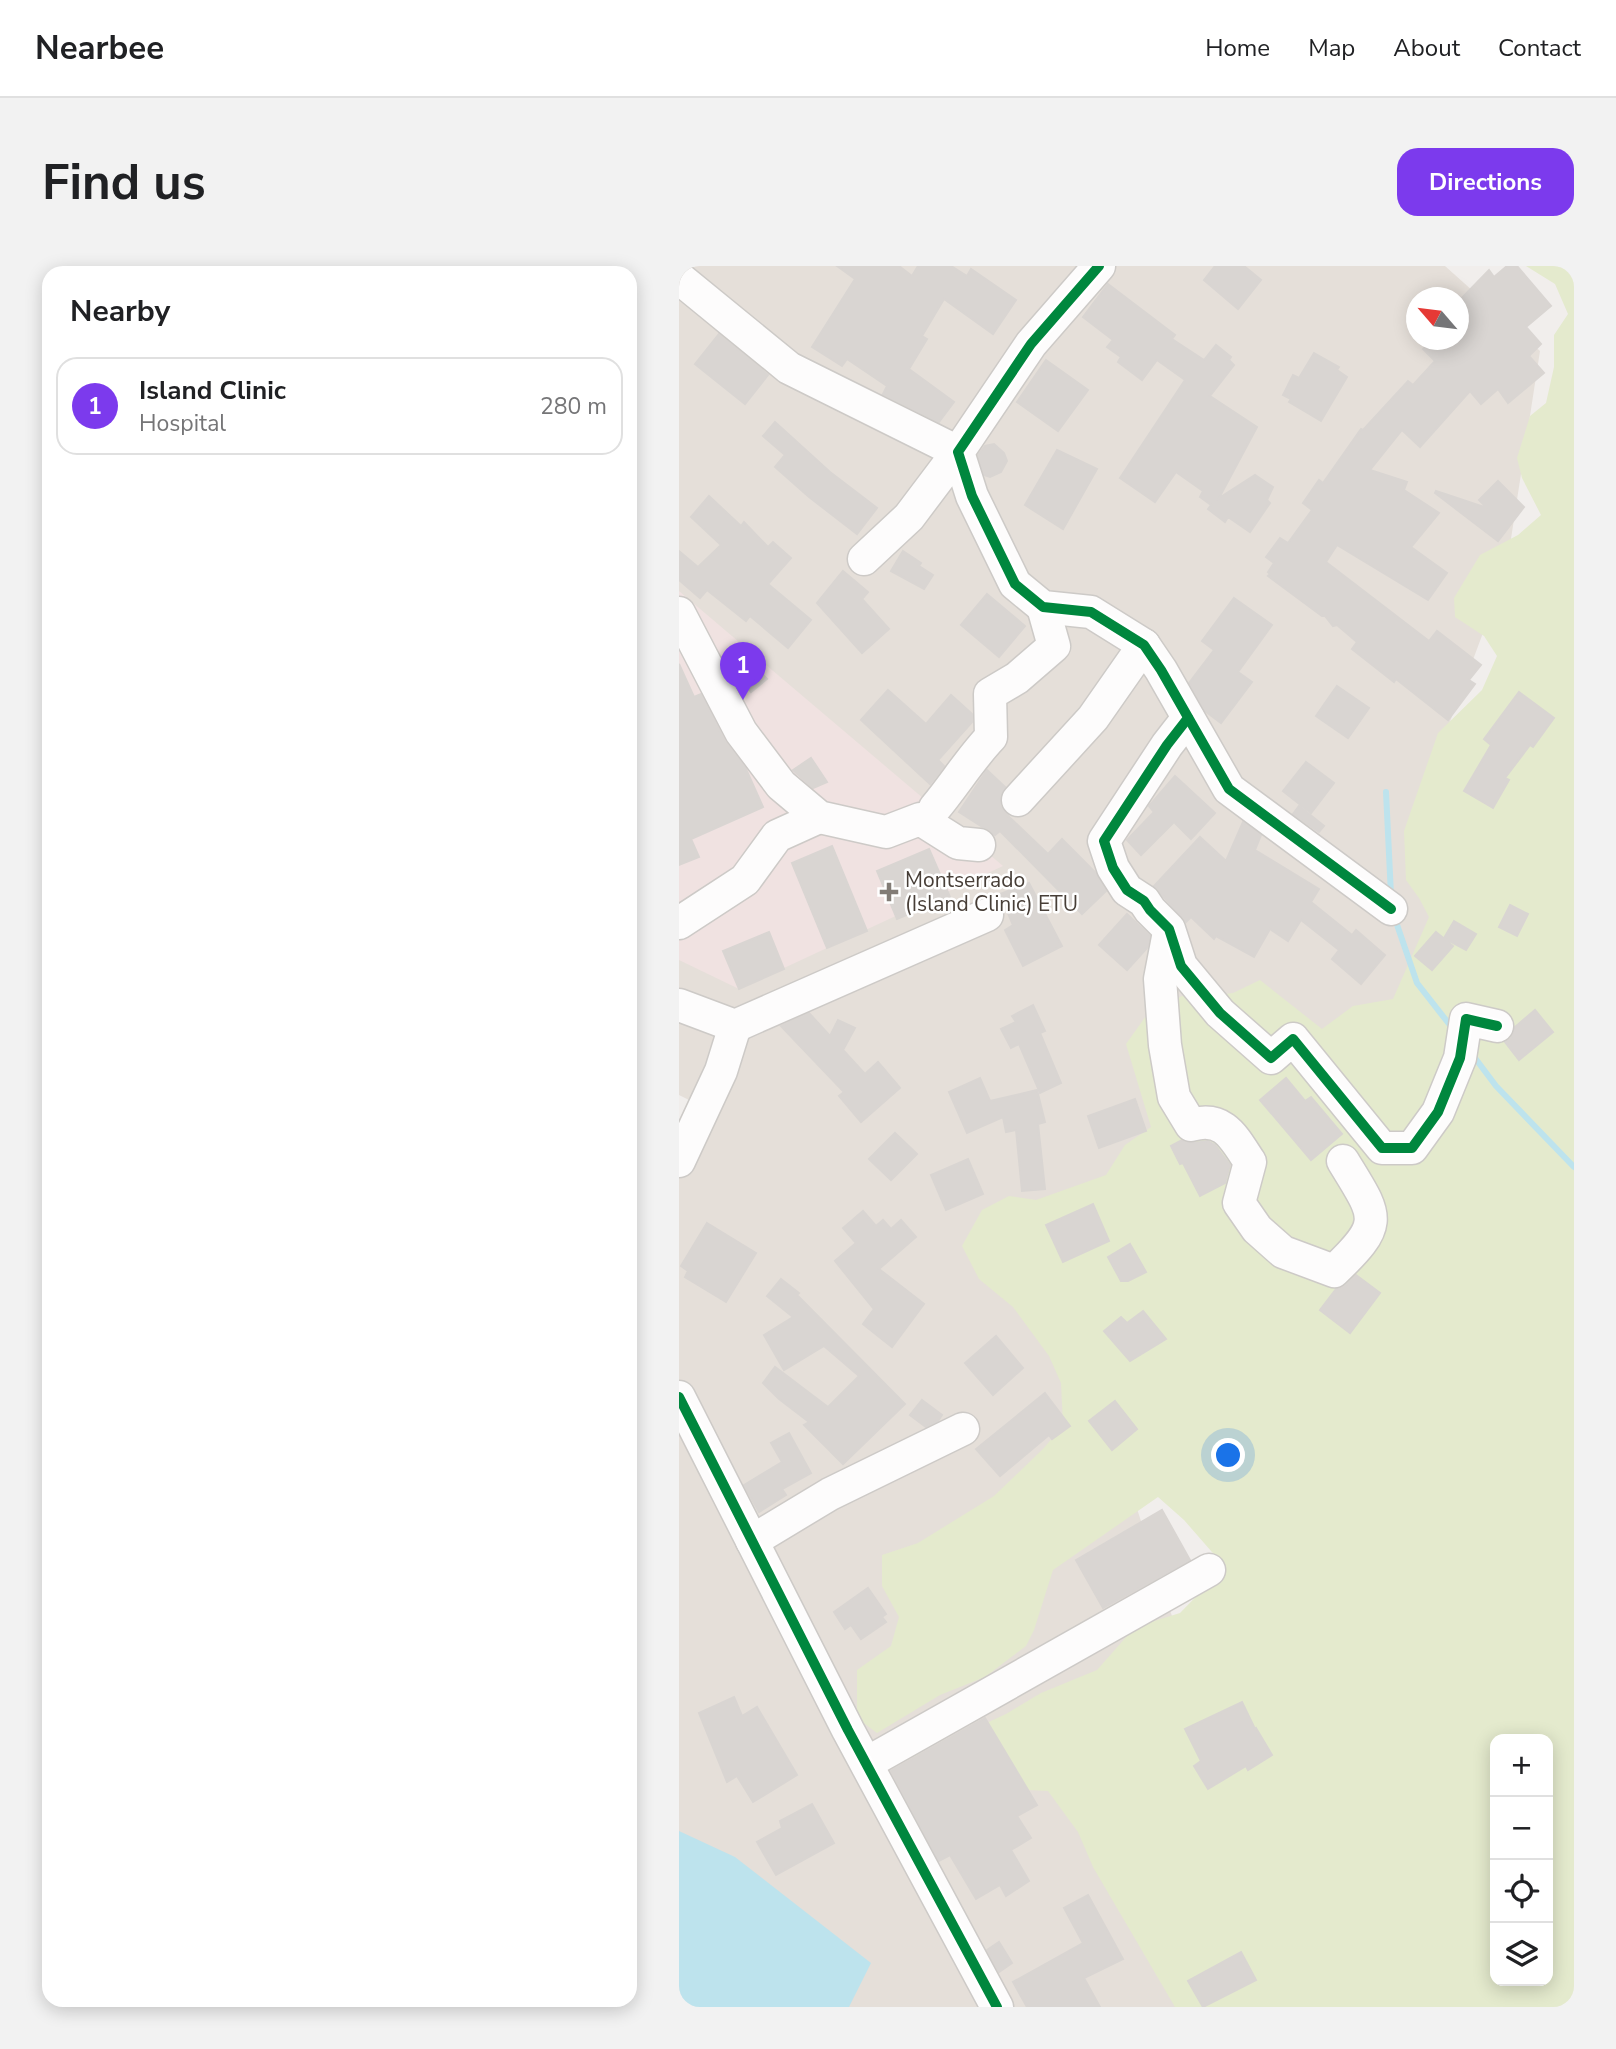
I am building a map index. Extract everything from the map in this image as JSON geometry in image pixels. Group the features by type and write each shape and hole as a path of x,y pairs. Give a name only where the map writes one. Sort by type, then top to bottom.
{"street":[{"path":"863,559 909,517 958,452 1031,344 1099,266"},
{"path":"679,278 789,368 958,452 972,496 1015,584 1043,607 1091,612 1144,645 1229,789 1391,909"},
{"path":"935,808 956,783 969,761 991,737 990,694 1017,678 1054,646 1043,607"},
{"path":"679,613 741,732 781,785 819,817 886,832 921,819 958,843 979,845"},
{"path":"1018,800 1093,718 1144,645"},
{"path":"1188,718 1167,745 1104,841 1113,868 1127,890 1144,901 1169,929 1181,966 1220,1013 1271,1058 1293,1039 1382,1148 1412,1148 1438,1112 1460,1058 1466,1019 1497,1026"},
{"path":"679,923 745,880 777,836 819,817"},
{"path":"679,1005 735,1026 987,915"},
{"path":"1169,929 1160,979 1165,1045 1174,1097 1191,1125 1211,1122 1229,1129 1250,1162 1239,1203 1258,1228 1283,1252 1334,1271 1360,1247 1372,1220 1369,1204 1343,1161"},
{"path":"679,1161 721,1071 735,1026"},
{"path":"679,1397 848,1730 997,2007"},
{"path":"752,1541 830,1494 963,1429"},
{"path":"867,1763 1209,1570"}],"shaded area":[{"path":"679,266 1445,266 1468,287 1406,287 1406,350 1469,350 1469,287 1540,351 1506,571 1432,770 1566,898 1093,1374 1186,1659 1346,2007 831,2007 679,1832 679,1148 701,1106 679,1095"},
{"path":"679,591 1003,866 739,989 679,960"}],"green space":[{"path":"1526,266 1574,266 1574,2007 1175,2007 1093,1867 1078,1832 1048,1791 1028,1790 976,1802 924,1807 895,1779 915,1756 1006,1714 1041,1693 1097,1670 1135,1627 1180,1613 1225,1567 1184,1520 1158,1497 1053,1570 1034,1630 1026,1646 985,1677 940,1695 877,1733 857,1718 857,1670 891,1646 899,1617 882,1586 882,1555 918,1543 994,1496 1044,1448 1063,1425 1061,1383 1049,1356 1013,1307 979,1279 962,1246 982,1210 1009,1196 1036,1200 1106,1175 1125,1145 1151,1127 1126,1044 1146,1016 1182,996 1203,997 1233,993 1260,980 1322,1029 1353,1006 1393,999 1429,917 1406,880 1404,831 1438,733 1482,690 1497,656 1484,636 1455,617 1454,598 1480,555 1518,535 1541,515 1522,478 1517,458 1530,416 1546,403 1554,367 1554,335 1568,314 1555,284"}],"water":[{"path":"679,1831 735,1857 871,1963 849,2007 679,2007"}],"building":[{"path":"837,266 899,266 912,276 918,266 951,266 967,276 971,269 1016,300 993,334 944,299 922,336 927,339 909,369 954,402 939,422 883,394 887,386 847,359 842,366 812,347 855,279"},
{"path":"1215,266 1244,266 1261,280 1238,309 1204,280"},
{"path":"1507,266 1517,266 1551,306 1526,327 1541,344 1529,356 1544,373 1508,403 1498,389 1481,404 1470,391 1420,447 1402,430 1370,470 1407,482 1404,490 1439,513 1411,547 1447,573 1428,600 1337,545 1326,562 1429,641 1437,631 1481,665 1469,680 1475,684 1448,720 1352,649 1357,642 1337,625 1333,626 1325,616 1268,576 1274,563 1266,557 1280,538 1288,543 1312,510 1303,503 1319,480 1323,483 1361,429 1363,430 1408,381 1413,385 1435,361 1424,350 1469,350 1469,291 1489,270 1494,277"},
{"path":"1108,284 1175,335 1172,339 1204,360 1216,345 1231,357 1229,360 1234,365 1210,396 1257,427 1219,498 1255,475 1273,487 1267,500 1270,503 1250,532 1228,517 1225,522 1208,509 1211,505 1200,497 1203,491 1176,472 1155,502 1120,478 1185,380 1157,360 1142,380 1118,362 1121,357 1107,347 1113,340 1083,317"},
{"path":"719,334 768,375 745,404 695,364"},
{"path":"1314,353 1339,367 1337,370 1347,377 1321,421 1289,402 1291,399 1283,395 1293,375 1299,378"},
{"path":"1046,360 1088,390 1058,431 1017,402"},
{"path":"775,422 830,472 877,508 857,534 775,467 785,455 763,436"},
{"path":"994,444 1004,453 1007,461 1001,472 990,477 984,475 978,455 985,446"},
{"path":"1057,450 1097,469 1063,529 1025,505"},
{"path":"1498,481 1524,507 1498,541 1435,493 1436,491 1487,508 1479,500"},
{"path":"709,496 741,526 744,522 768,547 773,542 791,558 768,584 811,620 788,648 750,616 746,621 707,590 700,598 679,580 679,551 698,567 721,545 691,517"},
{"path":"903,551 933,575 924,589 891,571"},
{"path":"843,571 868,592 862,599 889,629 862,653 817,603"},
{"path":"987,594 1025,626 999,657 961,625"},
{"path":"1234,598 1272,625 1238,672 1252,682 1221,723 1205,711 1189,683 1214,650 1202,641"},
{"path":"752,663 767,679 751,692 739,677"},
{"path":"679,664 694,697 701,694 725,741 746,769 763,807 691,839 699,857 679,865"},
{"path":"1337,686 1369,708 1348,738 1316,716"},
{"path":"888,690 926,724 951,695 972,714 972,722 938,760 944,766 930,784 861,720"},
{"path":"1519,692 1554,718 1505,778 1509,780 1493,808 1464,791 1491,745 1484,739"},
{"path":"811,758 827,782 813,788 793,770"},
{"path":"1306,762 1334,783 1311,813 1283,791"},
{"path":"987,770 1005,787 1000,797 1000,805 1005,813 1048,854 1062,839 1095,872 1106,891 1082,914 1000,831 995,835 959,812"},
{"path":"1175,776 1215,813 1191,839 1174,822 1141,855 1127,840 1154,812 1149,806"},
{"path":"1299,806 1324,826 1319,832 1293,814"},
{"path":"1243,822 1261,835 1255,850 1319,889 1311,902 1352,935 1356,930 1385,955 1361,984 1332,959 1339,950 1301,920 1288,941 1270,929 1254,957 1216,936 1214,939 1191,917 1186,922 1154,886 1200,837 1226,861"},
{"path":"832,846 867,931 827,948 792,863"},
{"path":"929,849 950,897 897,919 877,871"},
{"path":"1029,883 1062,946 1023,966 1005,930 1013,925 1000,894"},
{"path":"1510,905 1528,914 1517,936 1499,927"},
{"path":"1127,914 1150,936 1147,948 1127,970 1099,945"},
{"path":"1454,921 1476,934 1466,950 1444,938"},
{"path":"769,932 784,969 739,989 723,951"},
{"path":"1436,932 1453,946 1432,970 1415,956"},
{"path":"1033,1005 1045,1031 1040,1033 1061,1083 1040,1093 1019,1044 1011,1048 1001,1029 1016,1022 1012,1016"},
{"path":"1535,1010 1553,1032 1519,1060 1505,1042 1511,1038 1515,1027"},
{"path":"809,1013 830,1036 838,1020 855,1028 843,1050 865,1074 878,1062 900,1088 861,1122 839,1096 844,1092 781,1026"},
{"path":"980,1078 990,1101 1037,1090 1045,1122 1038,1124 1045,1189 1022,1191 1016,1130 1006,1132 1003,1117 967,1133 949,1092"},
{"path":"1286,1078 1305,1101 1311,1097 1342,1134 1311,1160 1260,1100"},
{"path":"1135,1099 1146,1131 1099,1148 1088,1116"},
{"path":"895,1133 917,1154 891,1180 869,1159"},
{"path":"1182,1140 1194,1143 1208,1141 1215,1145 1230,1165 1225,1183 1200,1196 1171,1146"},
{"path":"968,1159 983,1194 946,1210 931,1175"},
{"path":"1093,1204 1109,1241 1063,1262 1046,1225"},
{"path":"863,1211 876,1226 883,1220 891,1229 901,1220 916,1237 879,1269 924,1304 892,1347 863,1324 874,1309 835,1261 856,1243 843,1228"},
{"path":"707,1223 756,1253 726,1302 685,1277 688,1271 681,1266"},
{"path":"1130,1244 1146,1272 1128,1281 1121,1281 1108,1257"},
{"path":"1356,1275 1380,1293 1350,1333 1320,1310 1336,1289 1346,1285"},
{"path":"781,1279 799,1293 797,1295 905,1404 843,1464 804,1425 809,1422 763,1383 775,1367 828,1407 859,1376 824,1346 784,1370 764,1335 793,1317 767,1296"},
{"path":"1143,1311 1166,1339 1130,1361 1104,1331 1121,1317 1127,1323"},
{"path":"996,1336 1023,1368 993,1395 965,1363"},
{"path":"1045,1393 1070,1426 1052,1439 1049,1435 1000,1476 976,1449"},
{"path":"922,1400 942,1415 938,1421 926,1427 910,1415"},
{"path":"1115,1401 1137,1429 1112,1450 1089,1421"},
{"path":"789,1433 811,1473 782,1489 786,1495 759,1512 744,1485 782,1462 771,1443"},
{"path":"1162,1510 1190,1560 1103,1608 1076,1560"},
{"path":"868,1588 886,1614 882,1617 886,1622 861,1639 851,1625 845,1629 834,1612"},
{"path":"734,1697 742,1716 757,1707 797,1775 753,1802 737,1776 727,1782 699,1713"},
{"path":"1242,1702 1272,1755 1248,1770 1246,1766 1208,1789 1194,1766 1201,1761 1185,1729"},
{"path":"985,1718 1037,1805 1017,1816 1031,1838 1011,1850 1029,1881 1006,1896 1000,1885 976,1899 950,1855 939,1861 891,1771"},
{"path":"812,1804 834,1843 776,1875 757,1842 782,1828 780,1821"},
{"path":"1088,1895 1123,1959 1084,1978 1100,2007 1027,2007 1013,1982 1083,1943 1064,1908"},
{"path":"999,1942 1012,1963 999,1972 987,1950"},
{"path":"1241,1952 1256,1980 1203,2007 1188,1981"}],"waterway":[{"path":"1386,792 1391,895"},
{"path":"1394,916 1417,983 1453,1029"},
{"path":"1472,1054 1496,1086 1574,1167"}],"cycle path":[{"path":"1099,266 1031,344 958,452 972,496 1015,584 1043,607 1091,612 1144,645 1229,789 1391,909"},
{"path":"1188,718 1167,745 1104,841 1113,868 1127,890 1144,901 1169,929 1181,966 1220,1013 1271,1058 1293,1039 1382,1148 1412,1148 1438,1112 1460,1058 1466,1019 1497,1026"},
{"path":"679,1397 848,1730 997,2007"}],"place":[{"name":"Island Clinic","path":"743,700"},
{"name":"Montserrado (Island Clinic) ETU","path":"889,892"}]}
